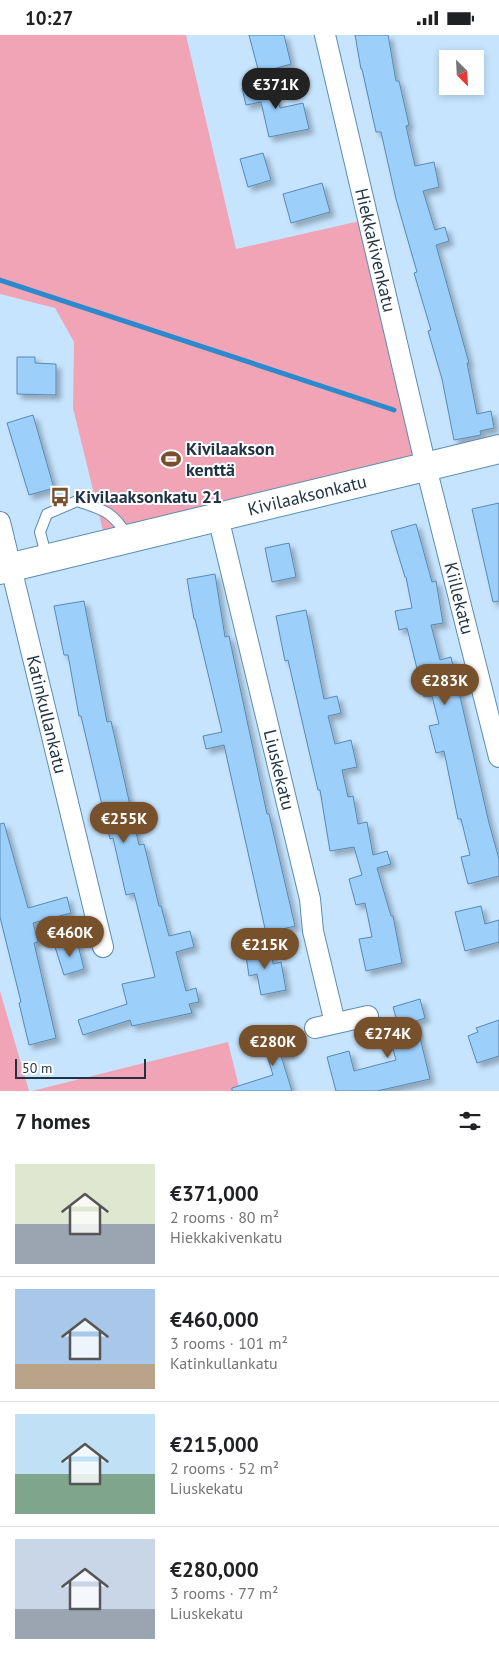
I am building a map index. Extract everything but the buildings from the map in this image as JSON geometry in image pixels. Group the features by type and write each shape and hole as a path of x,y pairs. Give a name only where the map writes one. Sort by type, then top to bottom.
{"street":[{"name":"Hiekkakivenkatu","path":"325,35 426,467"},
{"name":"Kivilaaksonkatu","path":"6,569 499,449"},
{"name":"Kiillekatu","path":"426,467 499,757"},
{"name":"Liuskekatu","path":"218,517 310,899 313,931 335,1023"},
{"name":"Katinkullankatu","path":"0,521 6,569 103,947"},
{"path":"315,1027 368,1016"}],"lane":[{"path":"47,558 40,532 48,514 77,501 102,509 119,521 130,539"}],"shaded area":[{"path":"0,35 186,35 236,249 360,221 419,454 103,531 73,408 74,342 55,308 0,294"},
{"path":"0,991 29,1091 0,1091"},
{"path":"228,1042 240,1091 32,1091"}],"waterway":[{"path":"0,280 394,410"}],"place":[{"name":"Kivilaakson kenttä","path":"171,459"},
{"name":"Kivilaaksonkatu 21","path":"60,497"}]}
